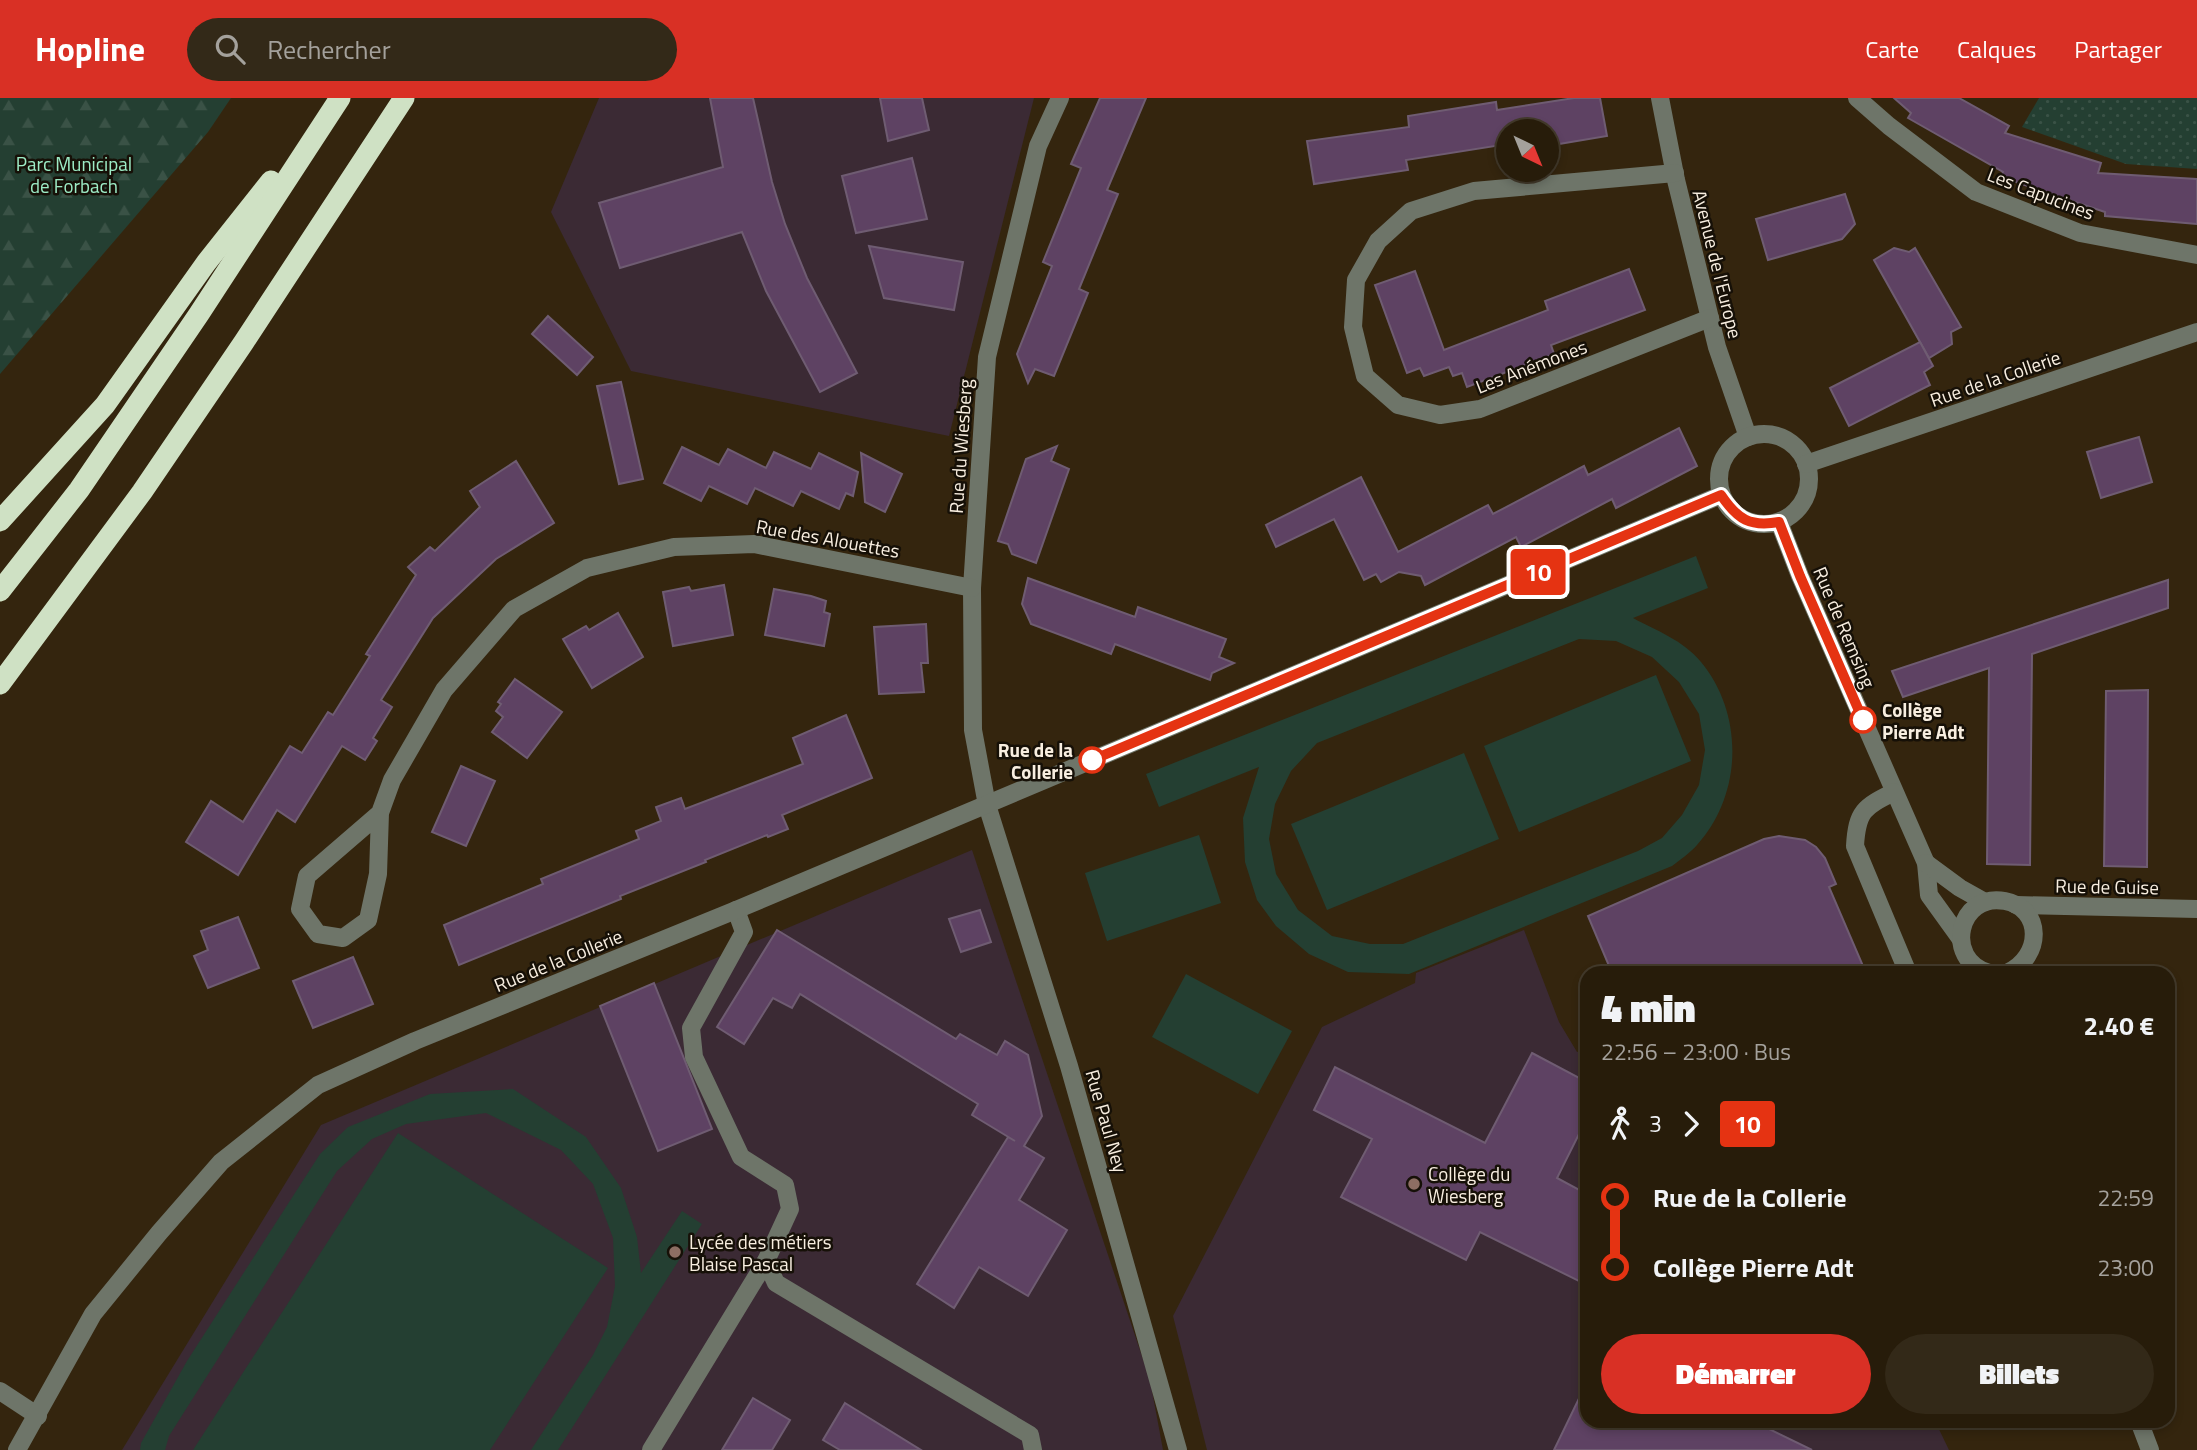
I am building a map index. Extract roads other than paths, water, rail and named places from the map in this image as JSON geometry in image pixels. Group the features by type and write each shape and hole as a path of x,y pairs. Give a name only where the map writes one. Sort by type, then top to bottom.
{"highway":[{"path":"0,521 105,405 206,263 339,98"},
{"path":"0,591 87,479 199,314 339,98"},
{"path":"0,684 150,480 404,98"}],"street":[{"name":"Rue du Wiesberg","path":"987,805 973,730 972,588 987,357 1038,146 1059,98"},
{"name":"Avenue de l'Europe","path":"1660,98 1675,173 1717,347 1748,437"},
{"name":"Les Capucines","path":"1857,98 1889,126 1976,191 2080,233 2197,255"},
{"name":"Les Anémones","path":"1675,173 1474,191 1411,211 1378,241 1356,280 1353,327 1365,376 1398,405 1440,415 1480,409 1710,318"},
{"name":"Rue de la Collerie","path":"1806,464 2197,331"},
{"path":"1767,434 1783,438 1797,449 1806,464 1809,482 1805,498 1795,512 1779,522 1764,524 1745,520 1732,512 1721,495 1718,478 1723,461 1733,446 1748,437 1767,434"},
{"name":"Rue de la Collerie","path":"17,1450 93,1314 159,1233 221,1162 318,1085 415,1041 736,910 1721,495"},
{"name":"Rue de Remsing","path":"1779,522 1926,863 1929,895 1960,938 1962,950 1970,966"},
{"name":"Rue des Alouettes","path":"380,813 307,876 300,909 318,934 343,938 368,920 378,874 380,813 391,780 444,690 514,609 587,568 674,547 754,544 972,588"},
{"path":"1894,792 1868,805 1856,825 1855,846 1905,966"},
{"name":"Rue Paul Ney","path":"987,805 1069,1066 1178,1450"},
{"name":"Rue de Remsing","path":"1926,863 1960,888 1985,902"},
{"name":"Rue de Guise","path":"1985,902 2004,900 2016,905 2197,909"},
{"path":"1960,938 1961,927 1967,915 1985,902"},
{"path":"2016,905 2028,917 2034,929 2033,946 2020,966"},
{"path":"651,1450 766,1261 790,1209 785,1185 741,1157 694,1057 691,1028 744,932 736,910"},
{"path":"766,1261 776,1283 1030,1435 1033,1450"},
{"path":"0,1391 38,1416"},
{"path":"2142,1428 2150,1450"}],"place":[{"name":"Collège Pierre Adt","path":"1863,720"},
{"name":"Rue de la Collerie","path":"1092,760"},
{"name":"Collège du Wiesberg","path":"1414,1184"},
{"name":"Lycée des métiers Blaise Pascal","path":"675,1252"}],"park label":[{"name":"Parc Municipal de Forbach","path":"74,174"}]}
